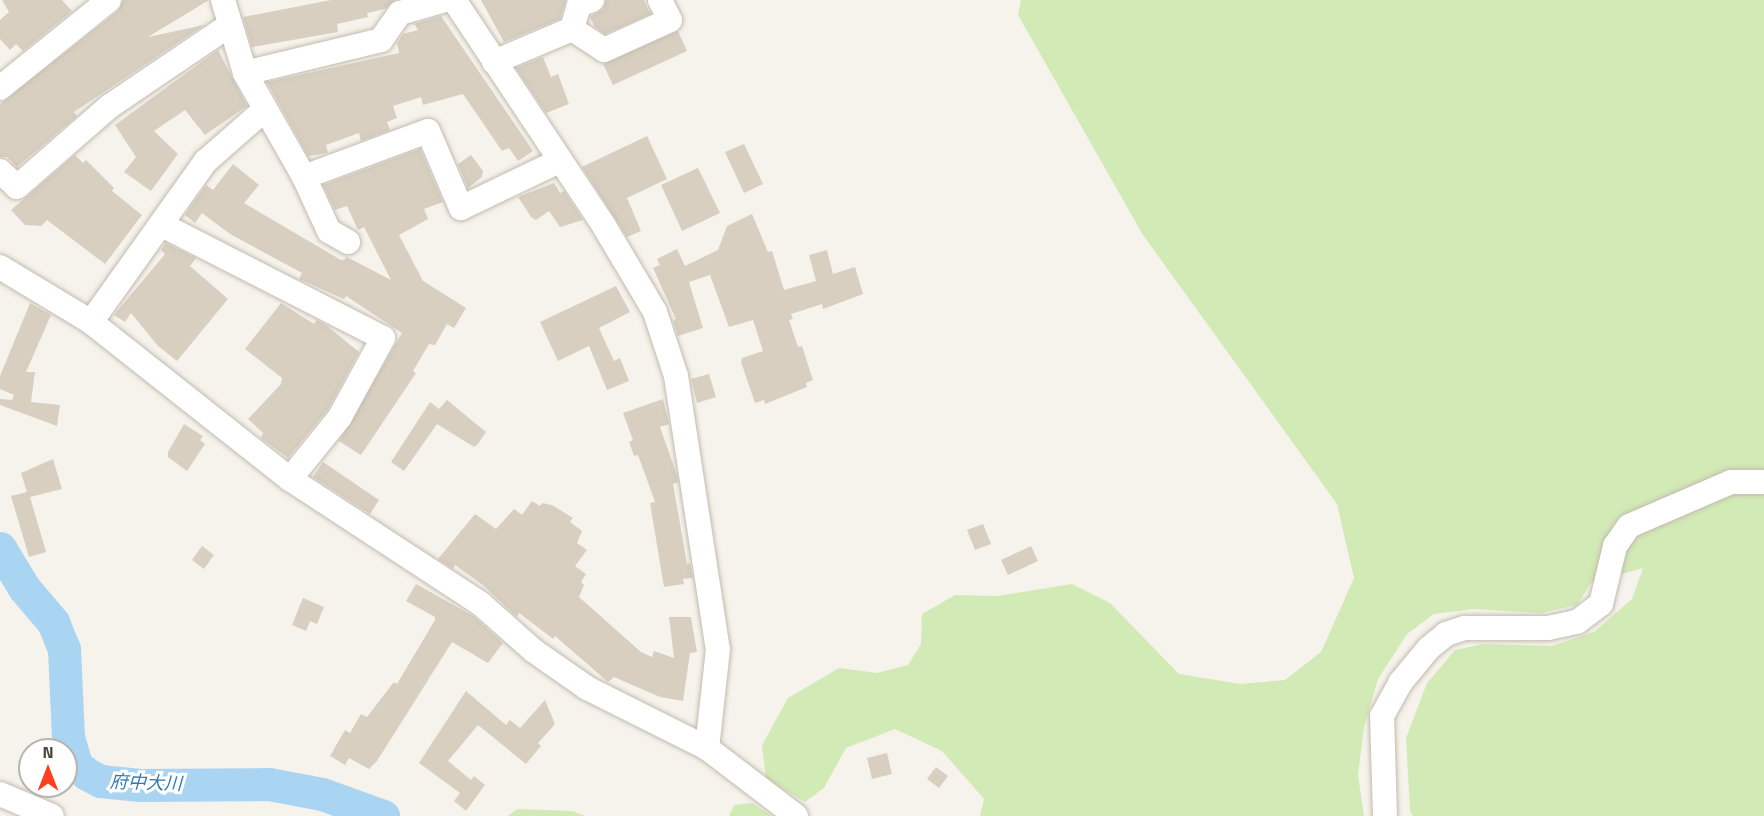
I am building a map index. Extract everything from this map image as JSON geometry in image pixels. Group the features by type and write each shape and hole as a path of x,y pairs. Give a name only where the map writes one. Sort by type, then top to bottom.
{"street":[{"path":"0,88 109,0"},
{"path":"223,0 228,26 245,73 264,110 304,177 328,231 348,242"},
{"path":"245,73 381,40 400,13 445,0"},
{"path":"454,0 604,226 655,312 676,376 718,650 707,748"},
{"path":"572,29 579,5 592,0"},
{"path":"572,29 604,50 670,20 660,0"},
{"path":"0,171 17,187 110,106 228,26"},
{"path":"494,62 572,29"},
{"path":"90,322 162,225 178,195 206,161 264,110"},
{"path":"304,177 428,131 461,208 559,161"},
{"path":"162,225 382,338 340,417 290,479"},
{"path":"0,267 90,322 290,479 481,604 534,651 587,688 707,748 796,816"},
{"path":"1385,816 1382,716 1400,683 1429,648 1446,634 1464,628 1548,628 1577,622 1601,604 1615,546 1629,526 1731,482 1764,482"},
{"path":"0,794 52,816"}],"green space":[{"path":"1021,0 1764,0 1764,816 1413,816 1410,811 1406,738 1427,683 1455,650 1483,644 1552,646 1594,632 1632,599 1643,568 1591,583 1577,605 1540,613 1474,609 1434,614 1407,634 1378,679 1364,727 1358,775 1364,816 980,816 984,799 942,751 895,729 846,748 824,788 805,802 766,779 762,745 788,698 839,668 877,673 908,665 921,644 922,614 955,595 997,596 1072,584 1110,603 1179,674 1240,684 1285,680 1321,652 1354,578 1337,504 1143,235 1018,15"},
{"path":"752,803 772,816 729,816 734,805"},
{"path":"517,809 572,811 585,816 508,816"}],"building":[{"path":"2,0 62,0 72,11 23,51 16,44 10,50 0,39 0,20 9,12"},
{"path":"123,0 209,0 148,37 204,25 74,112 77,116 17,167 7,157 0,157 0,104 118,11"},
{"path":"331,0 395,0 385,9 367,13 368,17 337,24 338,32 252,47 243,17"},
{"path":"481,0 566,0 560,19 504,42"},
{"path":"606,0 644,0 650,14 605,34 595,27 590,17 603,9"},
{"path":"441,16 533,151 518,161 509,148 502,151 463,94 423,105 421,97 393,106 397,118 387,122 390,130 361,141 359,133 326,145 328,153 308,156 267,82 399,53 397,43 403,34 418,30 414,24"},
{"path":"678,31 687,51 613,85 603,64"},
{"path":"218,50 247,106 205,135 185,110 154,131 178,154 151,191 124,172 136,157 115,125"},
{"path":"543,57 551,77 558,74 569,104 546,113 516,68"},
{"path":"647,136 667,179 627,198 641,231 627,237 582,167"},
{"path":"744,144 763,184 744,193 725,152"},
{"path":"420,149 443,202 424,209 428,219 399,235 423,281 466,308 454,328 447,324 435,345 429,344 413,371 416,373 361,455 339,441 402,333 346,296 344,299 299,279 302,273 230,234 202,213 195,223 185,215 206,185 213,190 233,164 259,185 244,203 341,260 346,259 345,256 391,280 364,227 358,230 347,206 335,210 323,185"},
{"path":"75,155 83,163 86,160 114,188 112,191 142,215 105,264 47,220 41,226 25,225 11,210"},
{"path":"471,155 483,171 482,177 468,188 458,164"},
{"path":"698,168 720,213 682,231 661,185"},
{"path":"554,183 560,193 564,191 583,220 560,227 549,211 536,220 531,217 518,197"},
{"path":"752,214 768,252 772,251 784,290 816,281 809,255 827,250 833,274 855,267 863,294 823,309 822,304 791,314 793,319 789,320 798,347 802,346 813,380 806,383 807,387 765,404 764,400 755,403 741,362 742,358 763,351 753,320 729,327 710,275 689,282 703,328 678,336 673,320 676,319 653,268 660,265 657,259 677,249 685,266 718,250 727,226"},
{"path":"166,243 196,258 190,266 228,299 177,361 158,346 131,313 125,322 114,315 165,254 161,250"},
{"path":"616,286 630,312 599,328 614,361 620,358 629,381 607,390 589,346 558,361 540,322"},
{"path":"30,303 51,315 26,372 35,372 31,402 60,405 57,426 0,405 0,399 12,400 14,395 0,389 0,376"},
{"path":"281,303 314,324 317,320 326,325 359,352 328,409 288,458 261,438 263,433 248,419 281,384 282,378 245,349"},
{"path":"709,374 716,397 697,403 691,379"},
{"path":"663,399 669,424 660,427 677,475 678,482 673,484 687,564 690,563 693,578 683,579 684,584 664,587 650,503 655,502 638,455 634,456 629,442 633,440 623,413"},
{"path":"447,400 486,432 478,444 474,447 437,424 404,471 391,462 430,402 439,409"},
{"path":"184,424 203,436 200,440 205,444 187,471 168,457 168,452"},
{"path":"53,459 62,489 30,497 46,552 29,557 11,496 27,492 21,473"},
{"path":"323,462 379,500 370,514 313,477"},
{"path":"532,501 540,506 542,503 552,505 573,518 570,522 582,531 577,543 587,550 575,566 586,574 581,582 584,585 579,597 641,652 652,657 654,651 674,658 669,617 691,617 697,652 690,653 683,701 660,697 614,677 608,682 555,636 553,639 519,613 517,617 484,586 455,565 453,569 438,559 475,514 496,529 514,509 522,515"},
{"path":"983,524 991,544 975,550 967,530"},
{"path":"202,546 214,555 204,569 192,560"},
{"path":"1031,546 1038,561 1008,575 1001,560"},
{"path":"416,584 473,616 503,643 488,663 452,642 377,761 369,769 349,758 345,765 330,756 345,730 350,733 361,714 367,717 394,682 397,684 435,620 435,617 406,601"},
{"path":"303,598 324,607 317,624 310,621 306,631 292,625"},
{"path":"466,691 506,725 510,720 520,728 545,700 555,724 538,743 541,746 526,764 478,725 448,761 471,780 474,776 485,785 466,811 454,801 460,793 419,763"},
{"path":"887,753 892,774 872,779 867,758"},
{"path":"936,767 948,776 939,788 927,779"}],"waterway":[{"name":"府中大川","path":"0,548 24,588 53,622 64,649 68,737 76,765 87,774 100,781 140,785 269,784 322,794 383,816"}]}
